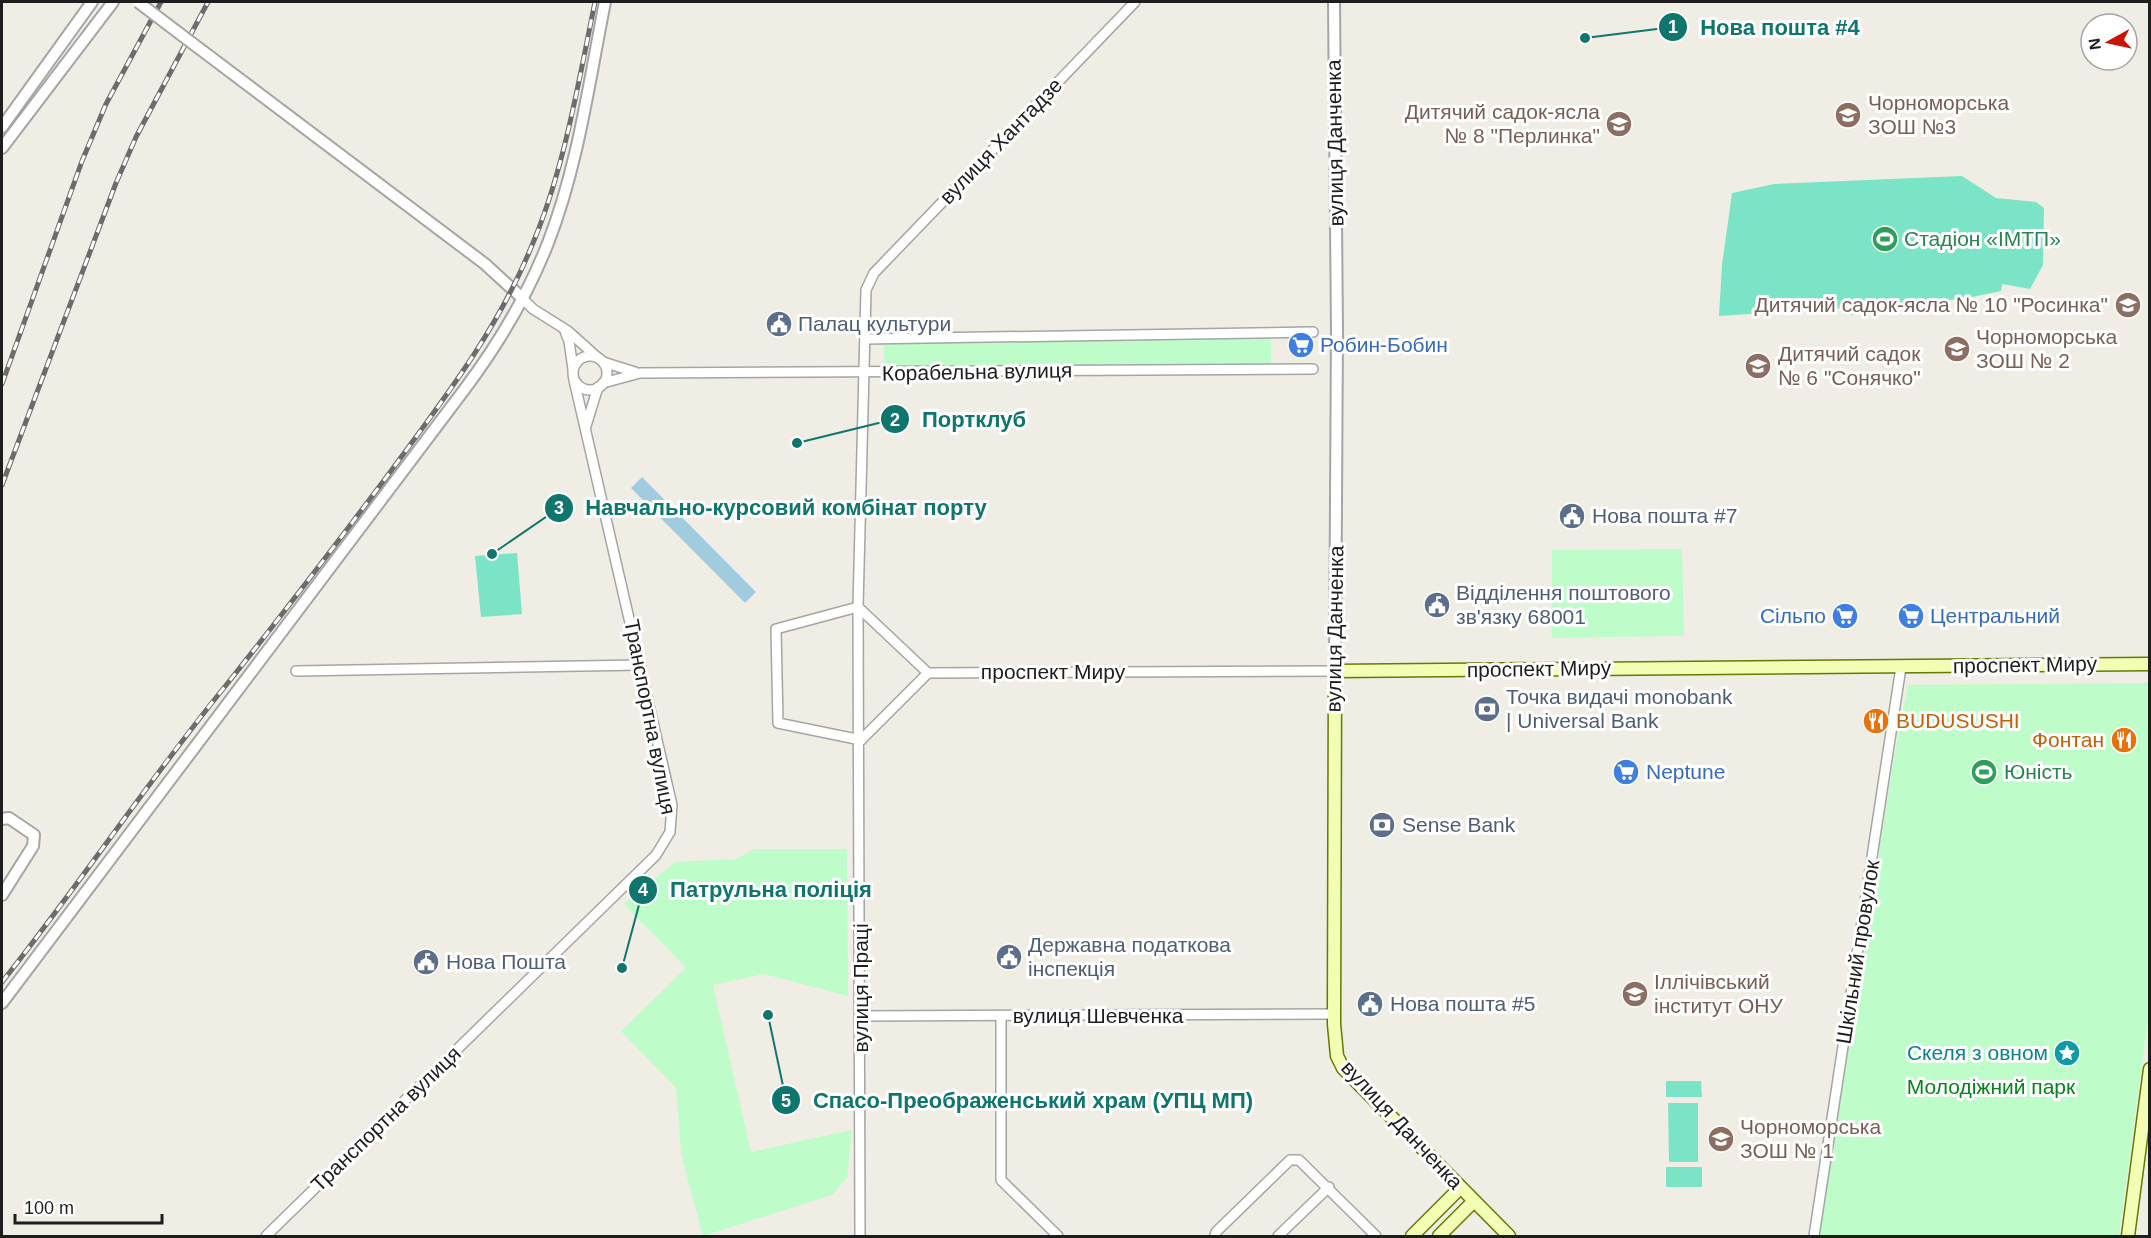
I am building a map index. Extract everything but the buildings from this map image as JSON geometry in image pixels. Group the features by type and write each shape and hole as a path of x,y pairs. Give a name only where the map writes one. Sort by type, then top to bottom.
{"main road":[{"name":"проспект Миру","path":"1335,671 2150,664"},
{"name":"вулиця Данченка","path":"1335,671 1334,1041 1343,1068 1509,1236"},
{"path":"2128,1236 2150,1069"},
{"path":"1412,1236 1460,1188"},
{"path":"1439,1236 1474,1201"}],"street":[{"path":"2,127 92,2"},
{"path":"2,148 113,2"},
{"path":"138,2 485,264 533,309 561,326 600,360 606,372 585,431"},
{"path":"2,1003 474,377 521,297 548,243 562,202 605,2"},
{"name":"вулиця Хантадзе","path":"865,339 868,281 1135,2"},
{"name":"вулиця Данченка","path":"1334,2 1337,332 1335,671"},
{"name":"Транспортна вулиця","path":"266,1236 664,844 673,819 672,805 602,490 585,431 569,341 561,326"},
{"name":"Корабельна вулиця","path":"865,339 1313,332"},
{"path":"858,607 776,629 778,723 861,740 928,673 858,607 865,339"},
{"path":"586,356 640,373 587,389 574,377 580,359 586,356"},
{"name":"Корабельна вулиця","path":"640,373 1313,369"},
{"name":"вулиця Праці","path":"858,607 861,740 860,1236"},
{"path":"296,671 641,666"},
{"name":"Шкільний провулок","path":"1814,1236 1901,666"},
{"name":"проспект Миру","path":"928,673 1335,671"},
{"path":"2,819 9,818 34,835 33,846 2,895"},
{"name":"вулиця Шевченка","path":"861,1016 1334,1014"},
{"path":"1001,1017 1001,1180 1058,1236"},
{"path":"1215,1236 1290,1160 1294,1159 1299,1160 1329,1187 1376,1236"},
{"path":"1278,1236 1329,1187"}],"green space":[{"name":"Стадіон «ІМТП»","path":"1962,176 1996,198 2036,202 2044,208 2043,265 2030,289 2002,284 2001,291 1963,299 1877,305 1877,314 1844,315 1843,308 1719,316 1722,265 1732,193 1774,184"},
{"path":"1271,337 1271,365 884,369 884,342"},
{"path":"1682,549 1684,636 1552,638 1552,550"},
{"path":"517,553 522,614 481,617 475,556"},
{"name":"Молодіжний парк","path":"2149,683 2150,1005 2119,1236 1819,1236 1894,757 1908,685"},
{"path":"754,849 847,849 848,996 764,974 713,985 751,1152 852,1130 847,1178 832,1195 703,1236 681,1154 676,1088 621,1031 686,968 624,904 675,862 736,859"},
{"path":"1666,1081 1701,1081 1702,1097 1666,1097"},
{"path":"1668,1103 1698,1103 1698,1162 1669,1162"},
{"path":"1666,1167 1702,1167 1702,1187 1666,1187"}],"water":[{"path":"642,477 756,592 745,603 631,488"}],"railway":[{"path":"2,384 82,161 106,104 161,2"},
{"path":"2,485 116,183 136,137 208,2"},
{"path":"2,982 169,758 391,471 485,337 530,250 552,190 569,128 595,2"}],"place":[{"name":"Нова пошта #4","path":"1585,38"},
{"name":"Чорноморська ЗОШ №3","path":"1848,115"},
{"name":"Дитячий садок-ясла № 8 \"Перлинка\"","path":"1619,124"},
{"name":"Стадіон «ІМТП»","path":"1885,239"},
{"name":"Дитячий садок-ясла № 10 \"Росинка\"","path":"2128,305"},
{"name":"Палац культури","path":"779,324"},
{"name":"Робин-Бобин","path":"1301,345"},
{"name":"Чорноморська ЗОШ № 2","path":"1957,349"},
{"name":"Дитячий садок № 6 \"Сонячко\"","path":"1758,366"},
{"name":"Портклуб","path":"797,443"},
{"name":"Нова пошта #7","path":"1572,516"},
{"name":"Навчально-курсовий комбінат порту","path":"492,554"},
{"name":"Відділення поштового зв'язку 68001","path":"1437,605"},
{"name":"Сільпо","path":"1845,616"},
{"name":"Центральний","path":"1911,616"},
{"name":"Точка видачі monobank | Universal Bank","path":"1487,709"},
{"name":"BUDUSUSHI","path":"1876,721"},
{"name":"Фонтан","path":"2124,740"},
{"name":"Neptune","path":"1626,772"},
{"name":"Юність","path":"1984,772"},
{"name":"Sense Bank","path":"1382,825"},
{"name":"Державна податкова інспекція","path":"1009,957"},
{"name":"Нова Пошта","path":"426,962"},
{"name":"Патрульна поліція","path":"622,968"},
{"name":"Іллічівський інститут ОНУ","path":"1635,994"},
{"name":"Нова пошта #5","path":"1370,1004"},
{"name":"Спасо-Преображенський храм (УПЦ МП)","path":"768,1015"},
{"name":"Скеля з овном","path":"2067,1053"},
{"name":"Чорноморська ЗОШ № 1","path":"1721,1139"}]}
